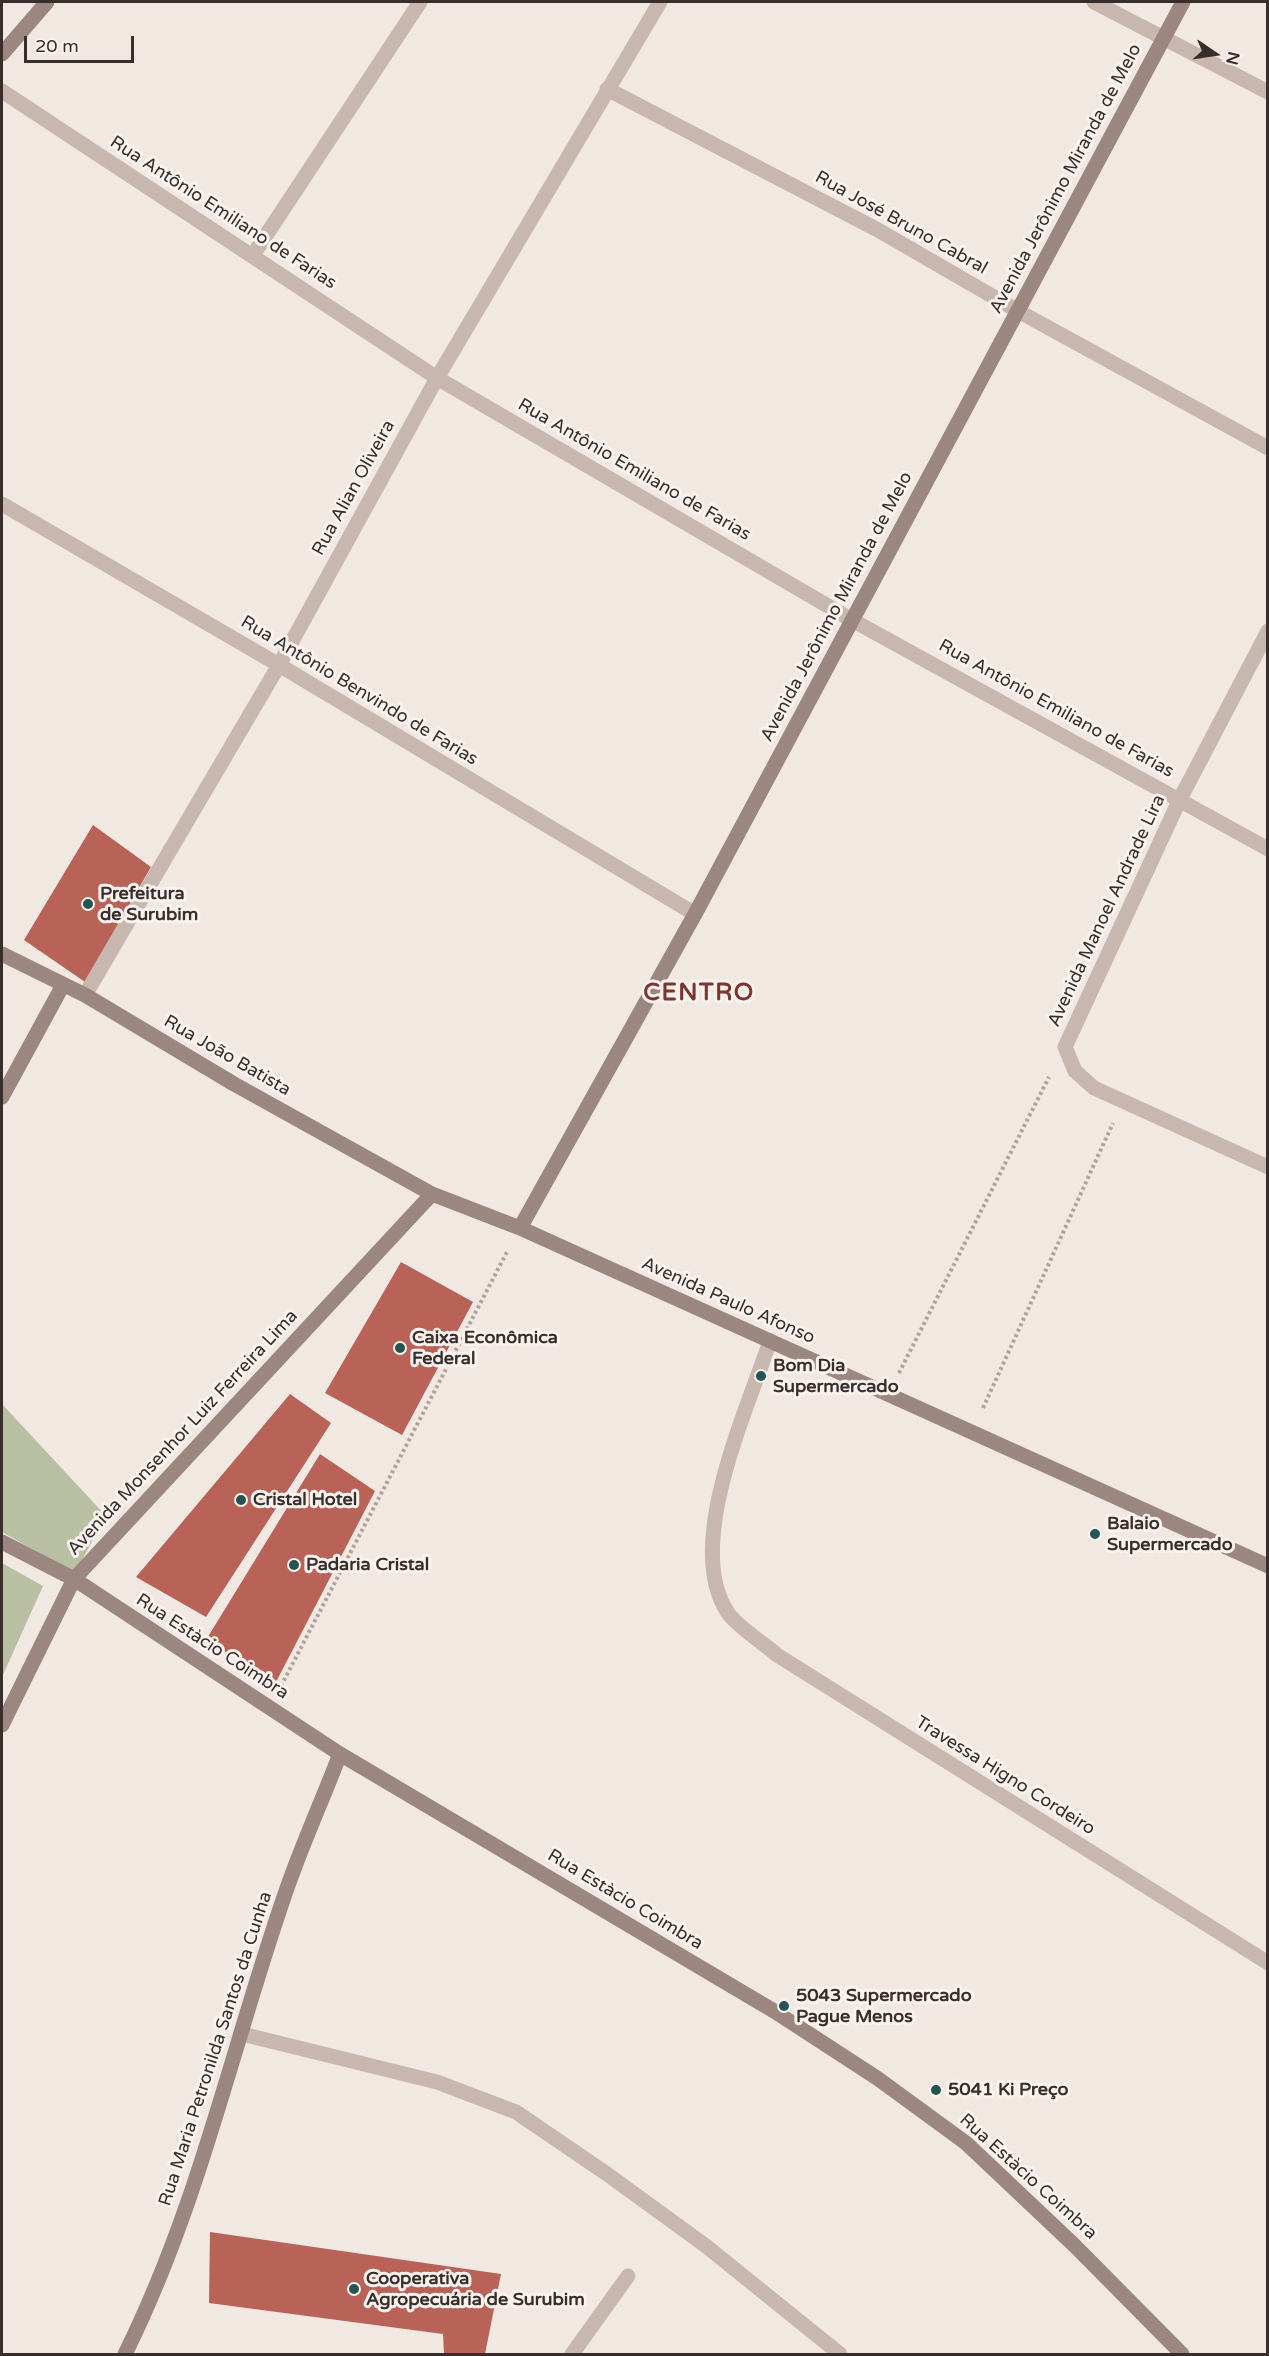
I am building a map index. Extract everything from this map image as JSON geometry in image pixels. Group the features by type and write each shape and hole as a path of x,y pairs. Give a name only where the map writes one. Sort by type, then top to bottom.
{"street":[{"path":"2,54 47,2"},
{"path":"253,255 420,2"},
{"name":"Rua Alian Oliveira","path":"85,995 279,665 437,378 660,2"},
{"path":"1094,2 1268,92"},
{"name":"Avenida Jerônimo Miranda de Melo","path":"520,1228 695,914 1183,2"},
{"name":"Rua José Bruno Cabral","path":"607,89 878,230 1018,311 1268,448"},
{"name":"Rua Antônio Emiliano de Farias","path":"2,91 437,378 852,620 1268,849"},
{"name":"Rua Antônio Benvindo de Farias","path":"2,504 279,665 695,914"},
{"name":"Avenida Manoel Andrade Lira","path":"1065,1047 1180,800 1268,631"},
{"name":"Rua João Batista","path":"2,954 85,995 234,1084 432,1194"},
{"path":"2,1097 63,985"},
{"path":"1065,1047 1075,1071 1094,1088 1268,1167"},
{"name":"Avenida Paulo Afonso","path":"432,1194 520,1228 971,1434 1268,1566"},
{"name":"Avenida Monsenhor Luiz Ferreira Lima","path":"2,1725 74,1580 432,1194"},
{"name":"Travessa Higno Cordeiro","path":"770,1341 720,1491 711,1542 714,1580 729,1614 777,1655 1268,1963"},
{"name":"Rua Estàcio Coimbra","path":"2,1542 74,1580 340,1754 774,2011 877,2078 966,2143 1074,2245 1182,2355"},
{"name":"Rua Maria Petronilda Santos da Cunha","path":"125,2355 147,2309 194,2190 285,1894 340,1754"},
{"path":"242,2034 436,2082 516,2112 608,2174 706,2246 840,2355"},
{"path":"572,2355 628,2276"}],"path":[{"path":"888,1396 1065,1047"},
{"path":"971,1434 1123,1101"},
{"path":"270,1708 520,1228"}],"green space":[{"path":"2,1404 106,1516 75,1573 2,1532"},
{"path":"2,1563 43,1586 2,1677"}],"building":[{"name":"Prefeitura de Surubim","path":"93,825 151,867 85,982 24,940"},
{"name":"Caixa Econômica Federal","path":"401,1262 473,1302 402,1435 325,1393"},
{"name":"Cristal Hotel","path":"290,1394 331,1423 206,1617 136,1577"},
{"name":"Padaria Cristal","path":"320,1454 375,1491 276,1682 206,1640"},
{"name":"Cooperativa Agropecuária de Surubim","path":"210,2232 501,2274 485,2354 444,2354 443,2334 209,2303"}],"place":[{"name":"Prefeitura de Surubim","path":"88,904"},
{"name":"Caixa Econômica Federal","path":"400,1348"},
{"name":"Bom Dia Supermercado","path":"761,1376"},
{"name":"Cristal Hotel","path":"241,1500"},
{"name":"Balaio Supermercado","path":"1095,1534"},
{"name":"Padaria Cristal","path":"294,1565"},
{"name":"5043 Supermercado Pague Menos","path":"784,2006"},
{"name":"5041 Ki Preço","path":"936,2090"},
{"name":"Cooperativa Agropecuária de Surubim","path":"354,2289"}],"district":[{"name":"CENTRO","path":"699,994"}]}
